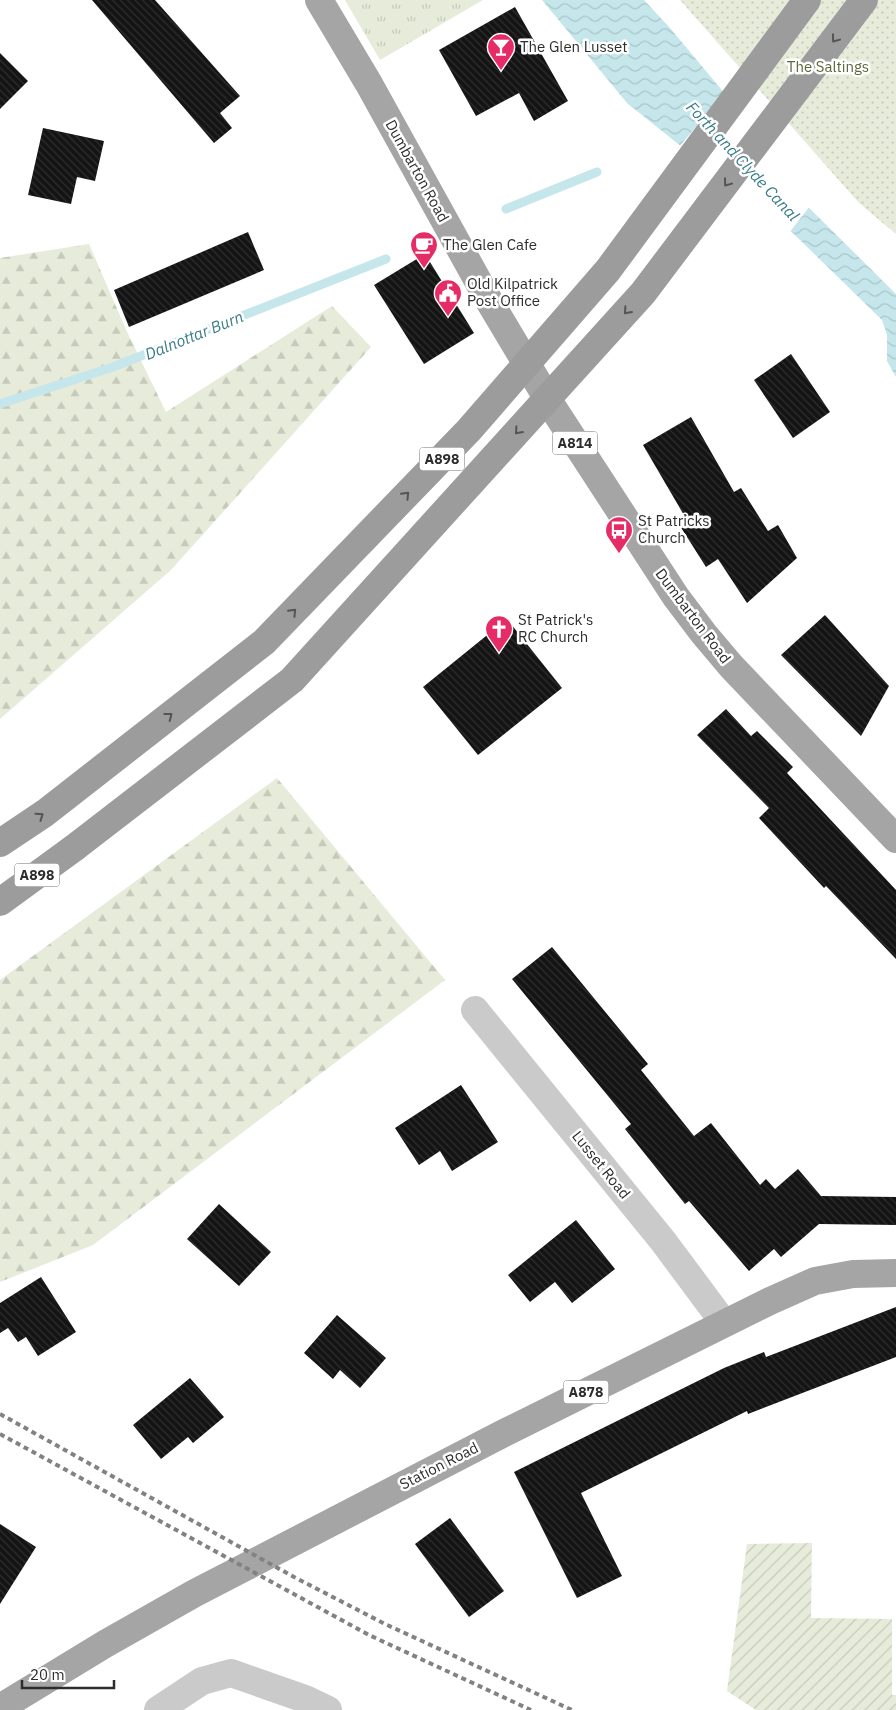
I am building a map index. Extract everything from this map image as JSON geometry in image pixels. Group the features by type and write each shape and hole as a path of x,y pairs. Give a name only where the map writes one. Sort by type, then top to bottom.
{"highway":[{"name":"A898","path":"0,843 53,807 264,642 470,430 608,270 807,0"},
{"name":"A898","path":"0,902 74,848 292,680 643,293 864,0"}],"main road":[{"name":"Dumbarton Road","path":"319,0 488,299 553,408 676,597 731,666 896,839"},
{"name":"Station Road","path":"0,1708 105,1644 195,1593 506,1432 724,1324 815,1281 853,1274 896,1274"}],"street":[{"name":"Lusset Road","path":"475,1010 663,1241 724,1324"},
{"path":"158,1710 202,1681 231,1673 304,1699 328,1710"}],"green space":[{"path":"345,0 483,0 380,60"},
{"name":"The Saltings","path":"680,0 896,0 896,234 859,203"},
{"path":"89,244 128,334 166,412 332,306 371,347 171,570 0,719 0,258"},
{"path":"277,778 445,980 93,1245 0,1282 0,980"},
{"path":"812,1543 811,1618 892,1619 892,1695 896,1695 896,1710 756,1710 727,1691 747,1544"}],"water":[{"name":"Forth and Clyde Canal","path":"542,0 644,0 670,28 767,144 775,174 896,294 896,377 887,361 887,335 882,320 758,199 738,192 627,103"}],"pier":[{"path":"726,91 769,143 777,172 810,206 789,233 756,201 737,194 679,147"}],"building":[{"path":"92,0 155,0 240,96 220,113 232,128 214,143"},
{"name":"The Glen Lusset","path":"515,7 568,101 534,121 519,93 476,116 439,50"},
{"path":"0,53 28,81 0,109"},
{"path":"43,128 104,141 95,181 77,177 71,204 28,195"},
{"path":"248,232 264,270 129,327 114,290"},
{"path":"425,254 474,333 424,364 374,285"},
{"path":"791,354 830,412 793,438 754,380"},
{"path":"691,417 734,492 741,488 768,531 778,525 797,558 747,603 718,559 706,567 680,526 688,522 643,445"},
{"path":"825,615 889,686 861,736 781,655"},
{"name":"St Patrick's RC Church","path":"507,619 562,688 478,755 423,687"},
{"path":"726,709 751,736 757,731 793,767 787,773 896,890 896,959 826,886 824,888 759,818 769,808 697,735"},
{"path":"552,947 648,1064 641,1070 694,1136 711,1123 760,1185 766,1179 775,1189 798,1169 821,1196 896,1197 896,1225 819,1224 781,1257 774,1249 749,1271 689,1201 685,1204 625,1129 631,1124 512,979"},
{"path":"461,1085 498,1142 452,1171 440,1151 419,1165 395,1128"},
{"path":"219,1204 271,1252 239,1286 187,1239"},
{"path":"576,1220 615,1269 572,1303 555,1282 530,1302 508,1275"},
{"path":"41,1277 76,1332 38,1356 26,1337 18,1342 8,1328 0,1333 0,1303"},
{"path":"896,1307 896,1357 748,1414 747,1411 581,1493 622,1576 577,1598 514,1472 724,1368 764,1352 766,1357"},
{"path":"337,1315 386,1358 360,1388 340,1370 333,1379 304,1353"},
{"path":"190,1378 224,1417 193,1443 188,1437 161,1459 133,1425"},
{"path":"450,1518 504,1591 469,1617 415,1544"},
{"path":"0,1524 36,1547 0,1604"}],"waterway":[{"name":"Dalnottar Burn","path":"506,209 597,172"},
{"name":"Dalnottar Burn","path":"0,404 113,367 386,259"}],"railway":[{"path":"0,1414 294,1577 385,1624 572,1710"},
{"path":"0,1434 369,1635 531,1710"}],"place":[{"name":"The Glen Lusset","path":"501,71"},
{"name":"The Glen Cafe","path":"424,269"},
{"name":"Old Kilpatrick Post Office","path":"448,317"},
{"name":"St Patricks Church","path":"619,554"},
{"name":"St Patrick's RC Church","path":"499,653"}]}
